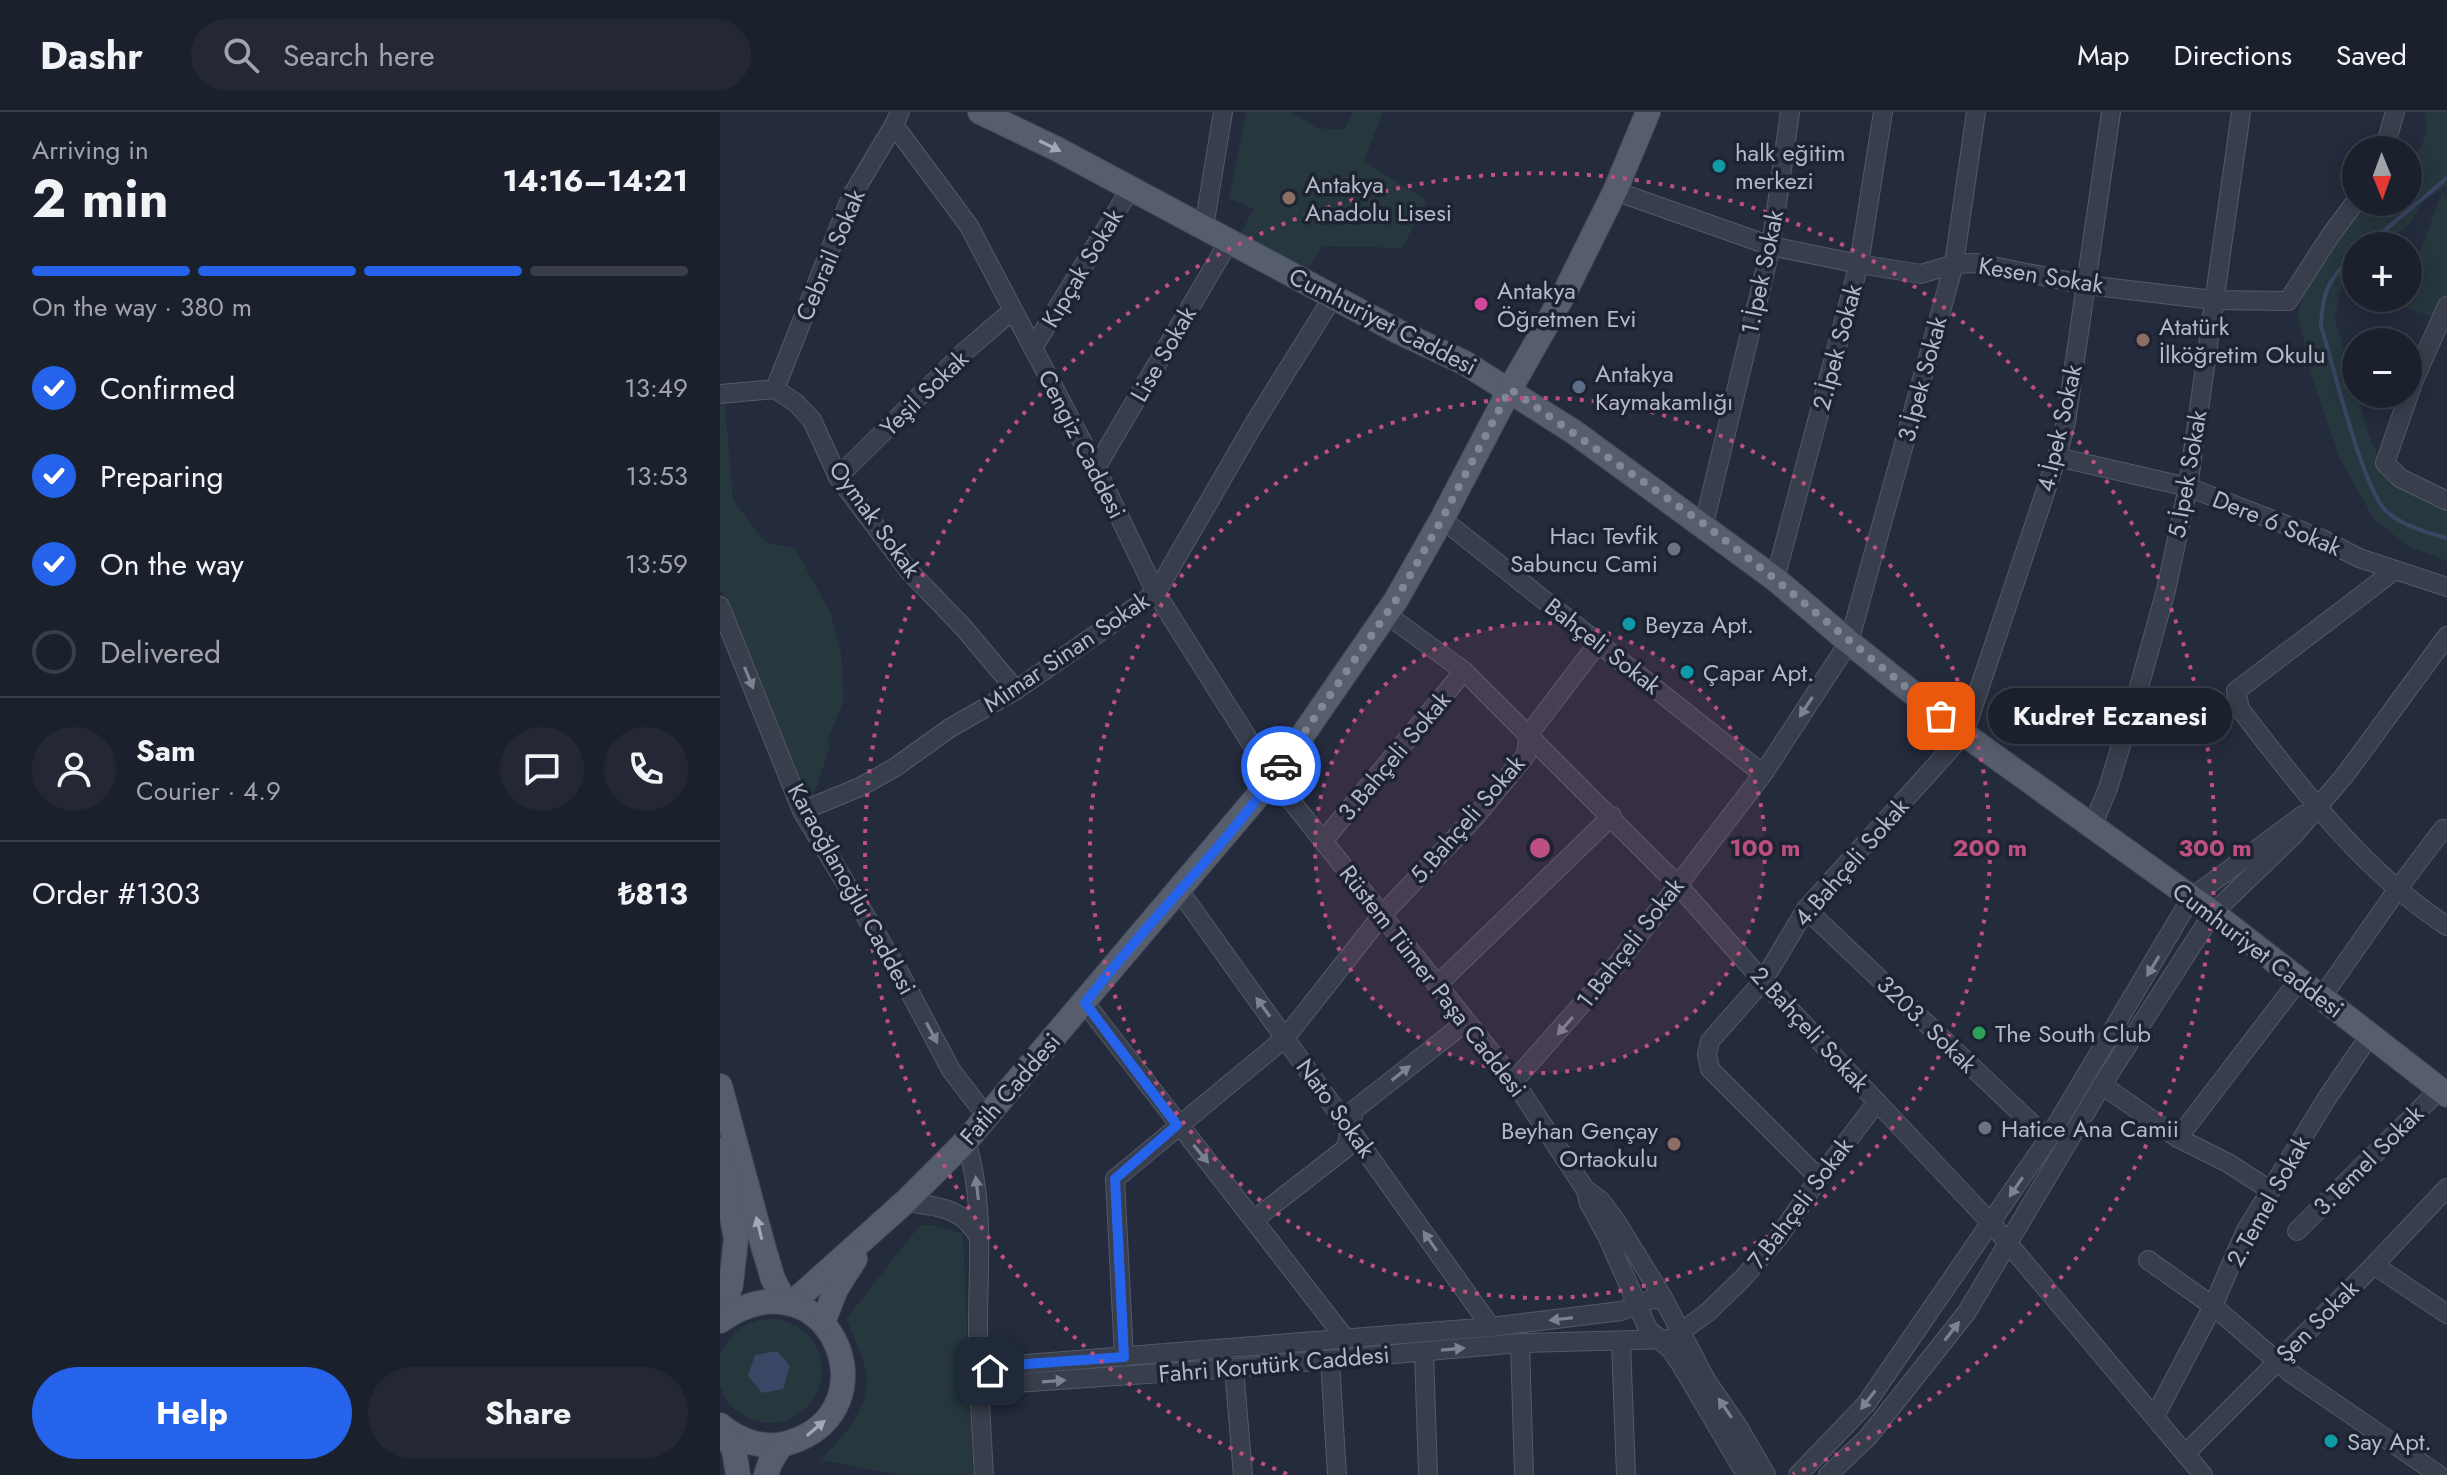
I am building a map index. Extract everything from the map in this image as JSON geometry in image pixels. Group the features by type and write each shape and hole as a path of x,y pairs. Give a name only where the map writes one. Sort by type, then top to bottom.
{"main road":[{"name":"Cumhuriyet Caddesi","path":"980,112 1131,188 1510,389 1704,524 1964,734 2213,913 2443,1092"},
{"name":"Fatih Caddesi","path":"788,1303 877,1228 966,1141 1273,778 1386,614 1442,519 1565,292 1615,191 1648,112"},
{"path":"720,1086 773,1279 788,1303"},
{"path":"720,1150 736,1239 731,1284 720,1320"},
{"name":"Fatih Caddesi","path":"823,1322 842,1278 877,1228"},
{"path":"720,1320 739,1307 761,1301 788,1303 807,1310 823,1322 836,1341 843,1362 843,1385 835,1407 822,1425 803,1438 781,1445 759,1445 739,1438 721,1426"},
{"path":"721,1426 734,1450 738,1475"},
{"path":"766,1475 781,1445"}],"street":[{"path":"1204,227 1223,112"},
{"name":"1.İpek Sokak","path":"1704,524 1771,246 1790,112"},
{"name":"2.İpek Sokak","path":"1775,579 1859,264 1883,112"},
{"name":"3.İpek Sokak","path":"1849,642 1954,264 1976,112"},
{"name":"4.İpek Sokak","path":"1964,734 2066,422 2111,112"},
{"name":"5.İpek Sokak","path":"2092,827 2108,788 2141,680 2166,590 2188,487 2241,112"},
{"path":"2388,136 2395,112"},
{"name":"Cengiz Caddesi","path":"897,119 969,226 1096,468 1156,593 1273,778"},
{"name":"Cebrail Sokak","path":"775,389 851,197 897,119"},
{"name":"Kıpçak Sokak","path":"1033,348 1131,188"},
{"name":"Kesen Sokak","path":"1615,191 1771,246 1859,264 1921,274 1954,264 1977,263 2087,285 2213,300 2288,301 2345,216"},
{"name":"Lise Sokak","path":"1096,468 1229,241"},
{"name":"Mimar Sinan Sokak","path":"802,811 883,775 950,728 1016,690 1156,593 1255,422 1333,297"},
{"path":"2447,306 2414,380 2385,463 2400,478 2447,501"},
{"name":"Yeşil Sokak","path":"838,477 963,353 1013,310"},
{"path":"720,394 775,389"},
{"name":"Oymak Sokak","path":"775,389 796,403 812,420 838,477 909,571 963,627 1016,690"},
{"name":"Dere 6 Sokak","path":"2057,457 2188,487 2322,539 2359,558 2447,587"},
{"name":"Bahçeli Sokak","path":"1442,519 1763,774"},
{"path":"2395,570 2236,691 2240,709 2316,807 2397,890 2447,926"},
{"name":"Karaoğlanoğlu Caddesi","path":"720,606 802,811 897,968 951,1070 987,1117"},
{"name":"2.Bahçeli Sokak","path":"1386,614 1464,671 1677,884 1763,981 1991,1223 2203,1475"},
{"path":"1828,1475 1868,1437 1967,1312 2102,1085 2213,913 2293,836 2345,775 2447,636"},
{"name":"5.Bahçeli Sokak","path":"1124,1357 1115,1179 1285,1038 1382,915 1477,815 1526,755 1529,734 1599,642"},
{"name":"1.Bahçeli Sokak","path":"1514,1081 1618,963 1763,774 1849,642"},
{"name":"3.Bahçeli Sokak","path":"1323,841 1464,671"},
{"name":"4.Bahçeli Sokak","path":"1819,1178 1710,1069 1707,1054 1710,1041 1763,981 1806,909 1964,734"},
{"name":"Rüstem Tümer Paşa Caddesi","path":"1273,778 1514,1081 1585,1189 1648,1329 1681,1365 1746,1475"},
{"path":"1798,1475 1866,1404 1991,1223 2048,1139 2191,898 2283,827 2316,807"},
{"path":"1437,985 1612,816"},
{"path":"2322,997 2443,829"},
{"name":"Nato Sokak","path":"1179,890 1491,1327"},
{"name":"3203. Sokak","path":"1806,909 2048,1139"},
{"path":"2178,1138 2299,980"},
{"path":"1085,1003 1345,1338"},
{"path":"1255,1219 1346,1148 1354,1110 1466,1022"},
{"name":"2.Temel Sokak","path":"2155,1416 2213,1306 2245,1232 2327,1098 2370,1035"},
{"path":"2102,1085 2178,1138 2228,1163 2270,1190"},
{"name":"3.Temel Sokak","path":"2297,1231 2443,1092"},
{"name":"7.Bahçeli Sokak","path":"1682,1332 1743,1278 1778,1238 1877,1102"},
{"path":"966,1141 975,1171 980,1208 978,1375 984,1475"},
{"name":"Şen Sokak","path":"2186,1453 2447,1188"},
{"name":"Rüstem Tümer Paşa Caddesi","path":"1585,1189 1601,1201 1616,1221 1664,1300 1706,1380 1766,1475"},
{"path":"905,1202 956,1212 971,1222 978,1236"},
{"path":"2148,1260 2213,1306 2277,1361 2439,1475"},
{"path":"2374,1265 2447,1314"},
{"name":"Fahri Korutürk Caddesi","path":"978,1375 1014,1365 1491,1327 1621,1311 1652,1299 1664,1300"},
{"name":"Fahri Korutürk Caddesi","path":"978,1375 992,1381 1015,1383 1520,1343 1659,1340 1671,1339 1682,1332"},
{"path":"1621,1342 1626,1475"},
{"path":"1520,1343 1524,1475"},
{"path":"1424,1352 1428,1475"},
{"path":"1330,1360 1337,1475"},
{"path":"1234,1368 1243,1475"}],"shaded area":[{"path":"1246,112 1292,112 1317,128 1344,130 1353,112 1383,112 1364,161 1427,201 1402,248 1322,246 1306,271 1239,235 1254,209 1229,198"},
{"path":"2424,112 2447,112 2447,186 2422,205 2422,142 2426,120"},
{"path":"2442,192 2447,194 2447,300 2440,320 2418,312 2422,312 2422,246"},
{"path":"2352,216 2414,216 2405,229 2398,232 2342,232 2342,288 2335,319 2342,343 2342,408 2361,408 2386,476 2447,501 2447,561 2408,546 2374,519 2340,459 2311,375 2298,315 2307,274 2326,241"},
{"path":"725,404 733,500 765,542 795,548 831,614 841,653 844,700 828,739 830,747 808,811 720,588 720,405"},
{"path":"920,1225 933,1225 963,1234 973,1475 900,1475 820,1460 854,1421 865,1398 865,1366 847,1318"},
{"path":"760,1320 780,1320 799,1327 814,1342 821,1361 821,1381 814,1400 799,1415 780,1422 760,1422 741,1415 726,1400 720,1384 720,1358 726,1342 741,1327"}],"water":[{"path":"777,1351 790,1366 783,1389 762,1393 748,1376 755,1355"}],"waterway":[{"path":"2383,232 2447,178"},
{"path":"2342,267 2325,294 2321,326 2367,477 2377,498 2392,516 2423,531 2447,538"}],"way so far":[{"path":"1281,766 1396,600 1510,389 1704,524 1941,716"}],"place":[{"name":"halk eğitim merkezi","path":"1719,166"},
{"name":"Antakya Anadolu Lisesi","path":"1289,198"},
{"name":"Antakya Öğretmen Evi","path":"1481,304"},
{"name":"Atatürk İlköğretim Okulu","path":"2143,340"},
{"name":"Antakya Kaymakamlığı","path":"1579,387"},
{"name":"Hacı Tevfik Sabuncu Cami","path":"1674,549"},
{"name":"Beyza Apt.","path":"1629,624"},
{"name":"Çapar Apt.","path":"1687,672"},
{"name":"Kudret Eczanesi","path":"1941,716"},
{"name":"The South Club","path":"1979,1033"},
{"name":"Hatice Ana Camii","path":"1985,1128"},
{"name":"Beyhan Gençay Ortaokulu","path":"1674,1144"},
{"name":"Say Apt.","path":"2331,1441"}],"route":[{"path":"990,1371 1014,1365 1124,1357 1115,1179 1177,1125 1085,1003 1213,852 1281,766"}]}
